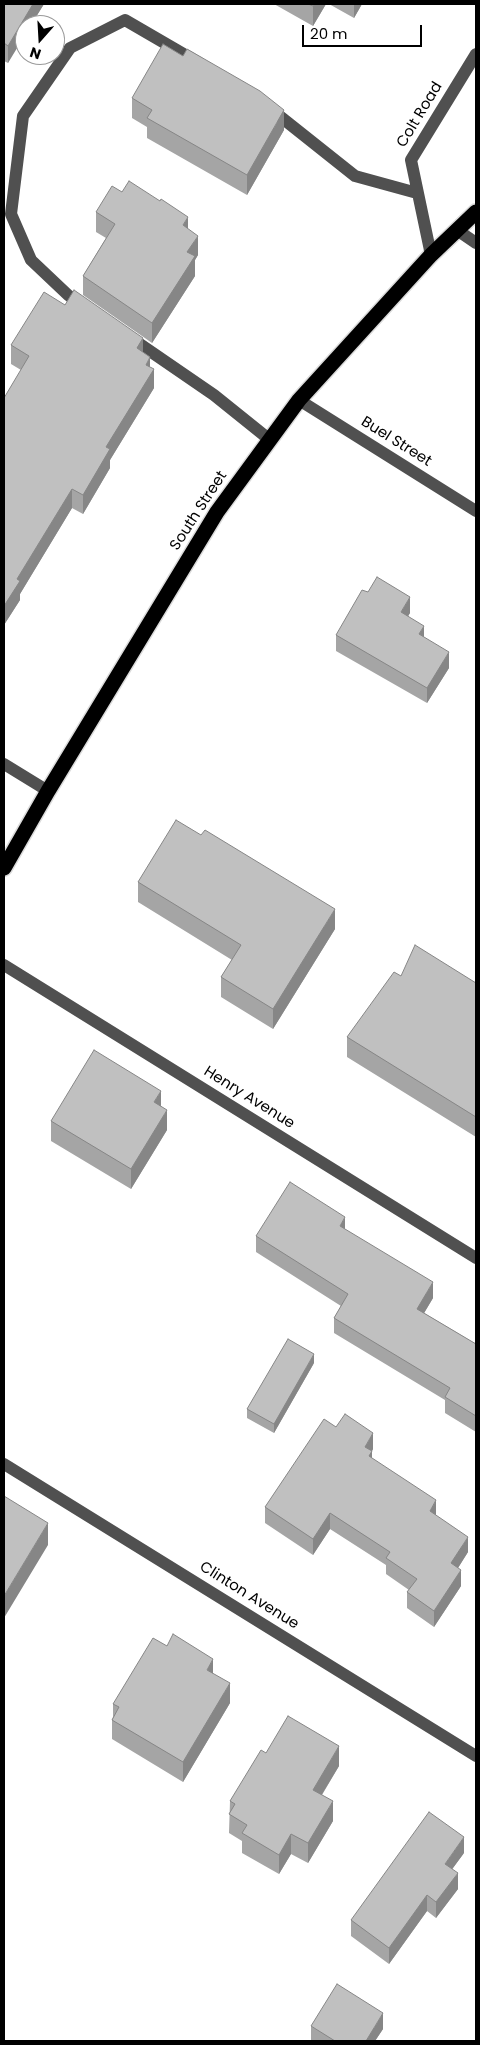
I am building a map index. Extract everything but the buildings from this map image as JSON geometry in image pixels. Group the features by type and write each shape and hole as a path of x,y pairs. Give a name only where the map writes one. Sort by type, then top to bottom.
{"highway":[{"name":"South Street","path":"4,868 48,791 217,512 299,400 431,255 476,212"}],"street":[{"path":"92,312 68,295 31,260 11,214 23,116 70,48 125,20 214,71"},
{"name":"Colt Road","path":"431,255 411,160 476,54"},
{"path":"262,102 356,176 417,192"},
{"path":"457,230 476,243"},
{"path":"116,328 214,395 270,440"},
{"name":"Buel Street","path":"299,400 476,511"},
{"path":"4,764 48,791"},
{"name":"Henry Avenue","path":"4,965 476,1258"},
{"name":"Clinton Avenue","path":"4,1464 476,1756"}]}
